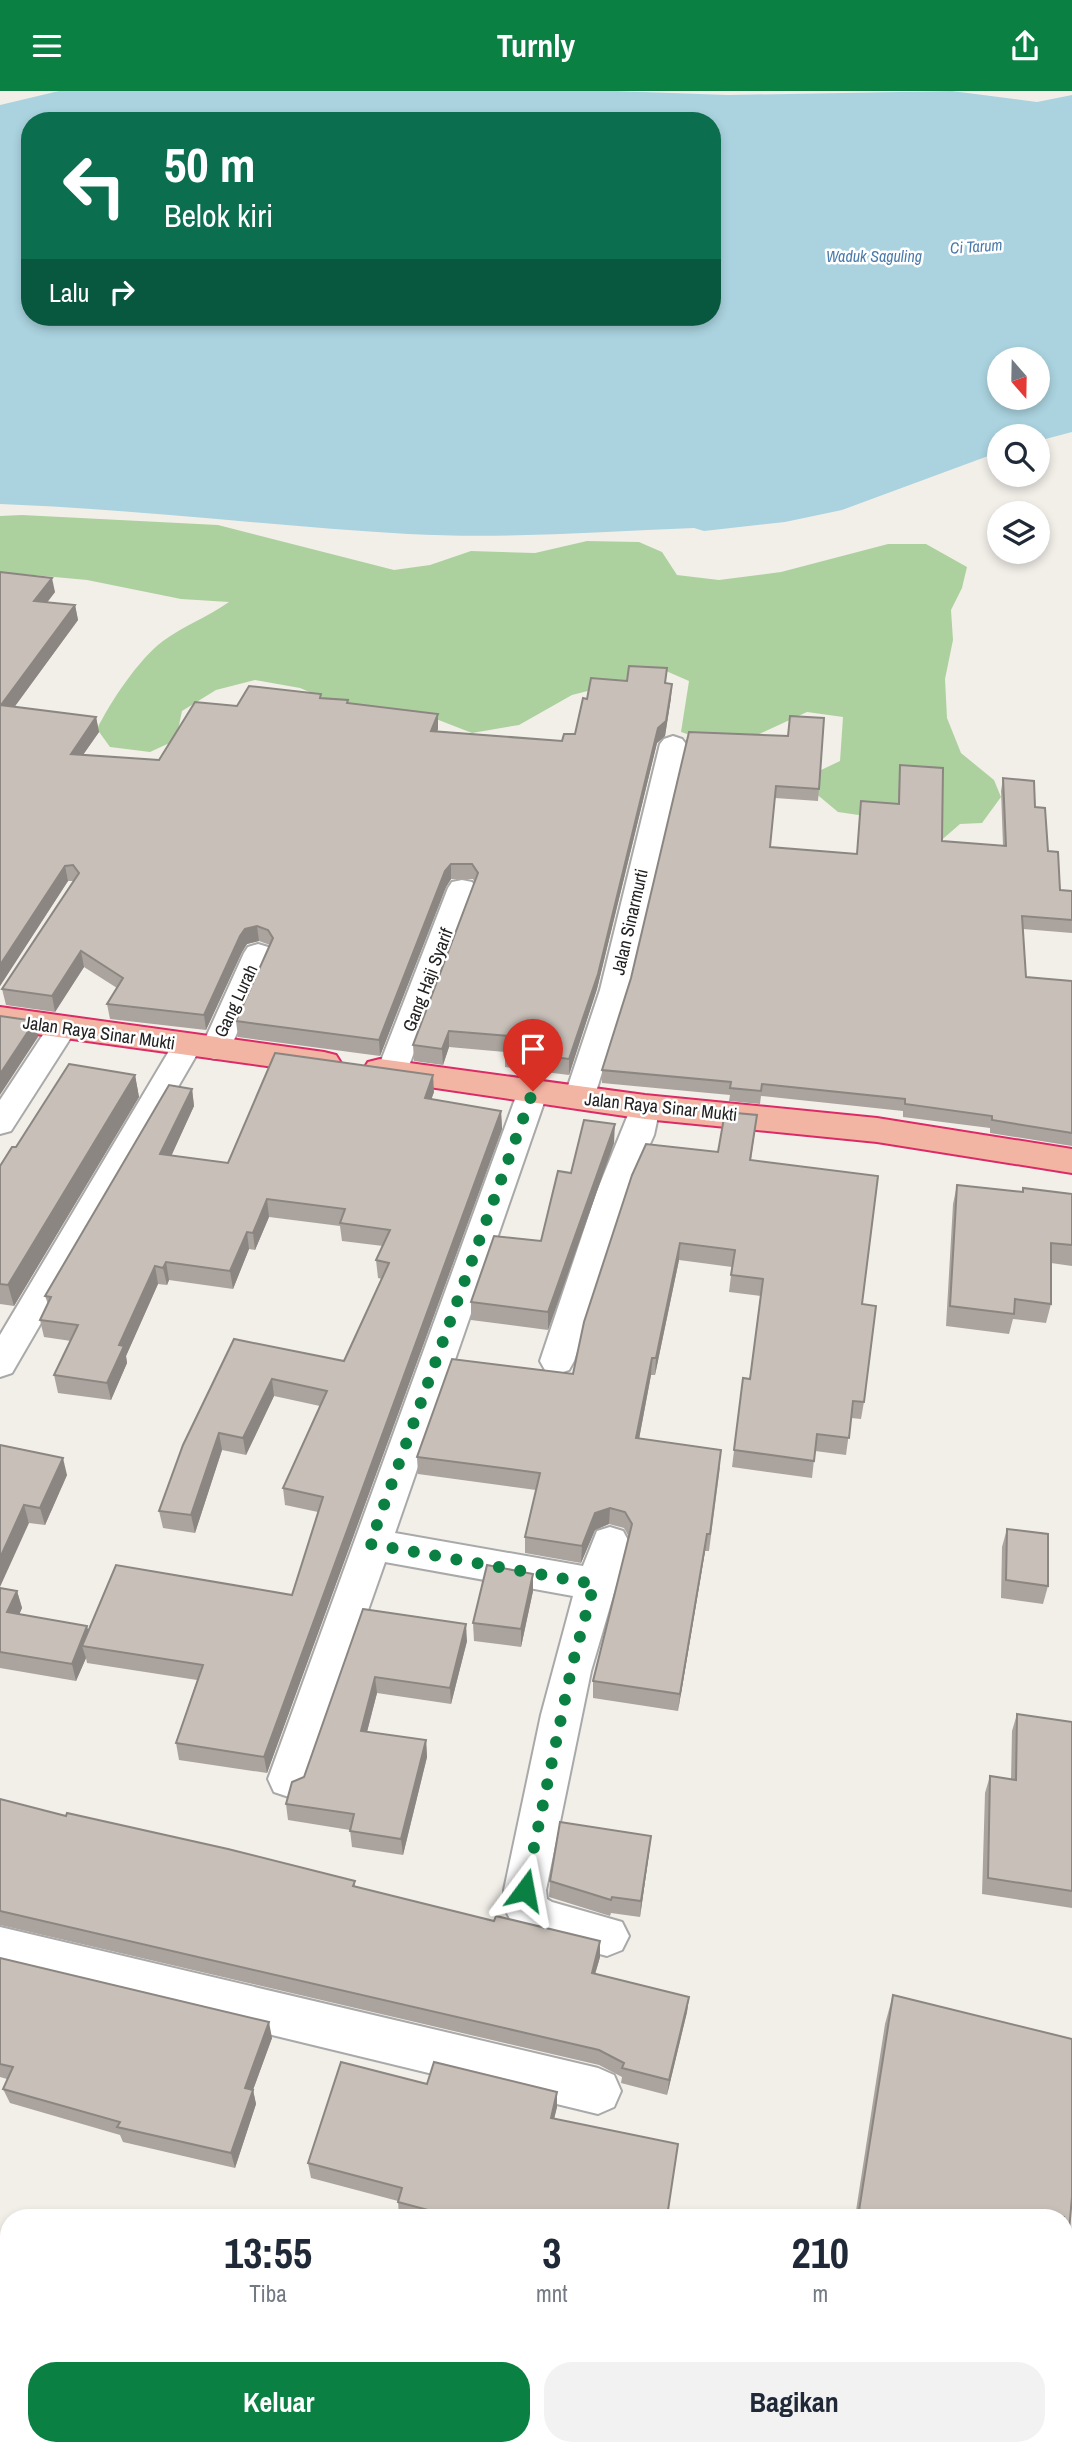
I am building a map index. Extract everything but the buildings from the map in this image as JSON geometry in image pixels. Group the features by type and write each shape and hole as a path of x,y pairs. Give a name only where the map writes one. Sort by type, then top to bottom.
{"highway":[{"name":"Jalan Raya Sinar Mukti","path":"0,1018 645,1107 877,1130 1072,1161"}],"street":[{"name":"Jalan Sinarmurti","path":"579,1098 614,989 673,744"},
{"name":"Gang Haji Syarif","path":"392,1072 462,888"},
{"name":"Gang Lurah","path":"0,1364 151,1112 201,1047 258,953"},
{"path":"0,1124 62,1028"},
{"path":"289,1779 370,1544 533,1091"},
{"path":"557,1361 613,1191 638,1135 645,1107"},
{"path":"607,1936 541,1920 527,1909 525,1890 572,1666 594,1584 610,1542"},
{"path":"370,1544 594,1584"},
{"path":"0,1948 598,2091"}],"green space":[{"path":"0,516 218,525 394,570 430,565 471,551 535,553 587,541 639,542 662,552 677,575 719,580 781,572 888,544 926,544 967,567 962,588 951,610 953,640 945,679 947,718 961,753 994,780 1001,797 982,823 960,824 937,844 879,818 838,812 814,792 819,771 840,761 843,717 807,712 744,741 711,742 681,732 689,681 666,671 572,695 519,725 472,733 436,719 340,705 300,688 255,680 216,690 182,711 176,740 150,752 110,747 97,729 117,694 135,670 163,641 229,602 181,599 87,580 0,572"}],"water":[{"name":"Waduk Saguling","path":"59,91 615,91 728,95 952,91 1037,102 1072,95 1072,432 1050,438 1050,424 987,424 987,456 842,510 785,522 704,531 694,528 515,535 408,534 0,504 0,105"}],"route":[{"path":"525,1890 572,1666 594,1584 370,1544 533,1091"}],"water label":[{"name":"Ci Tarum","path":"976,246"}]}
